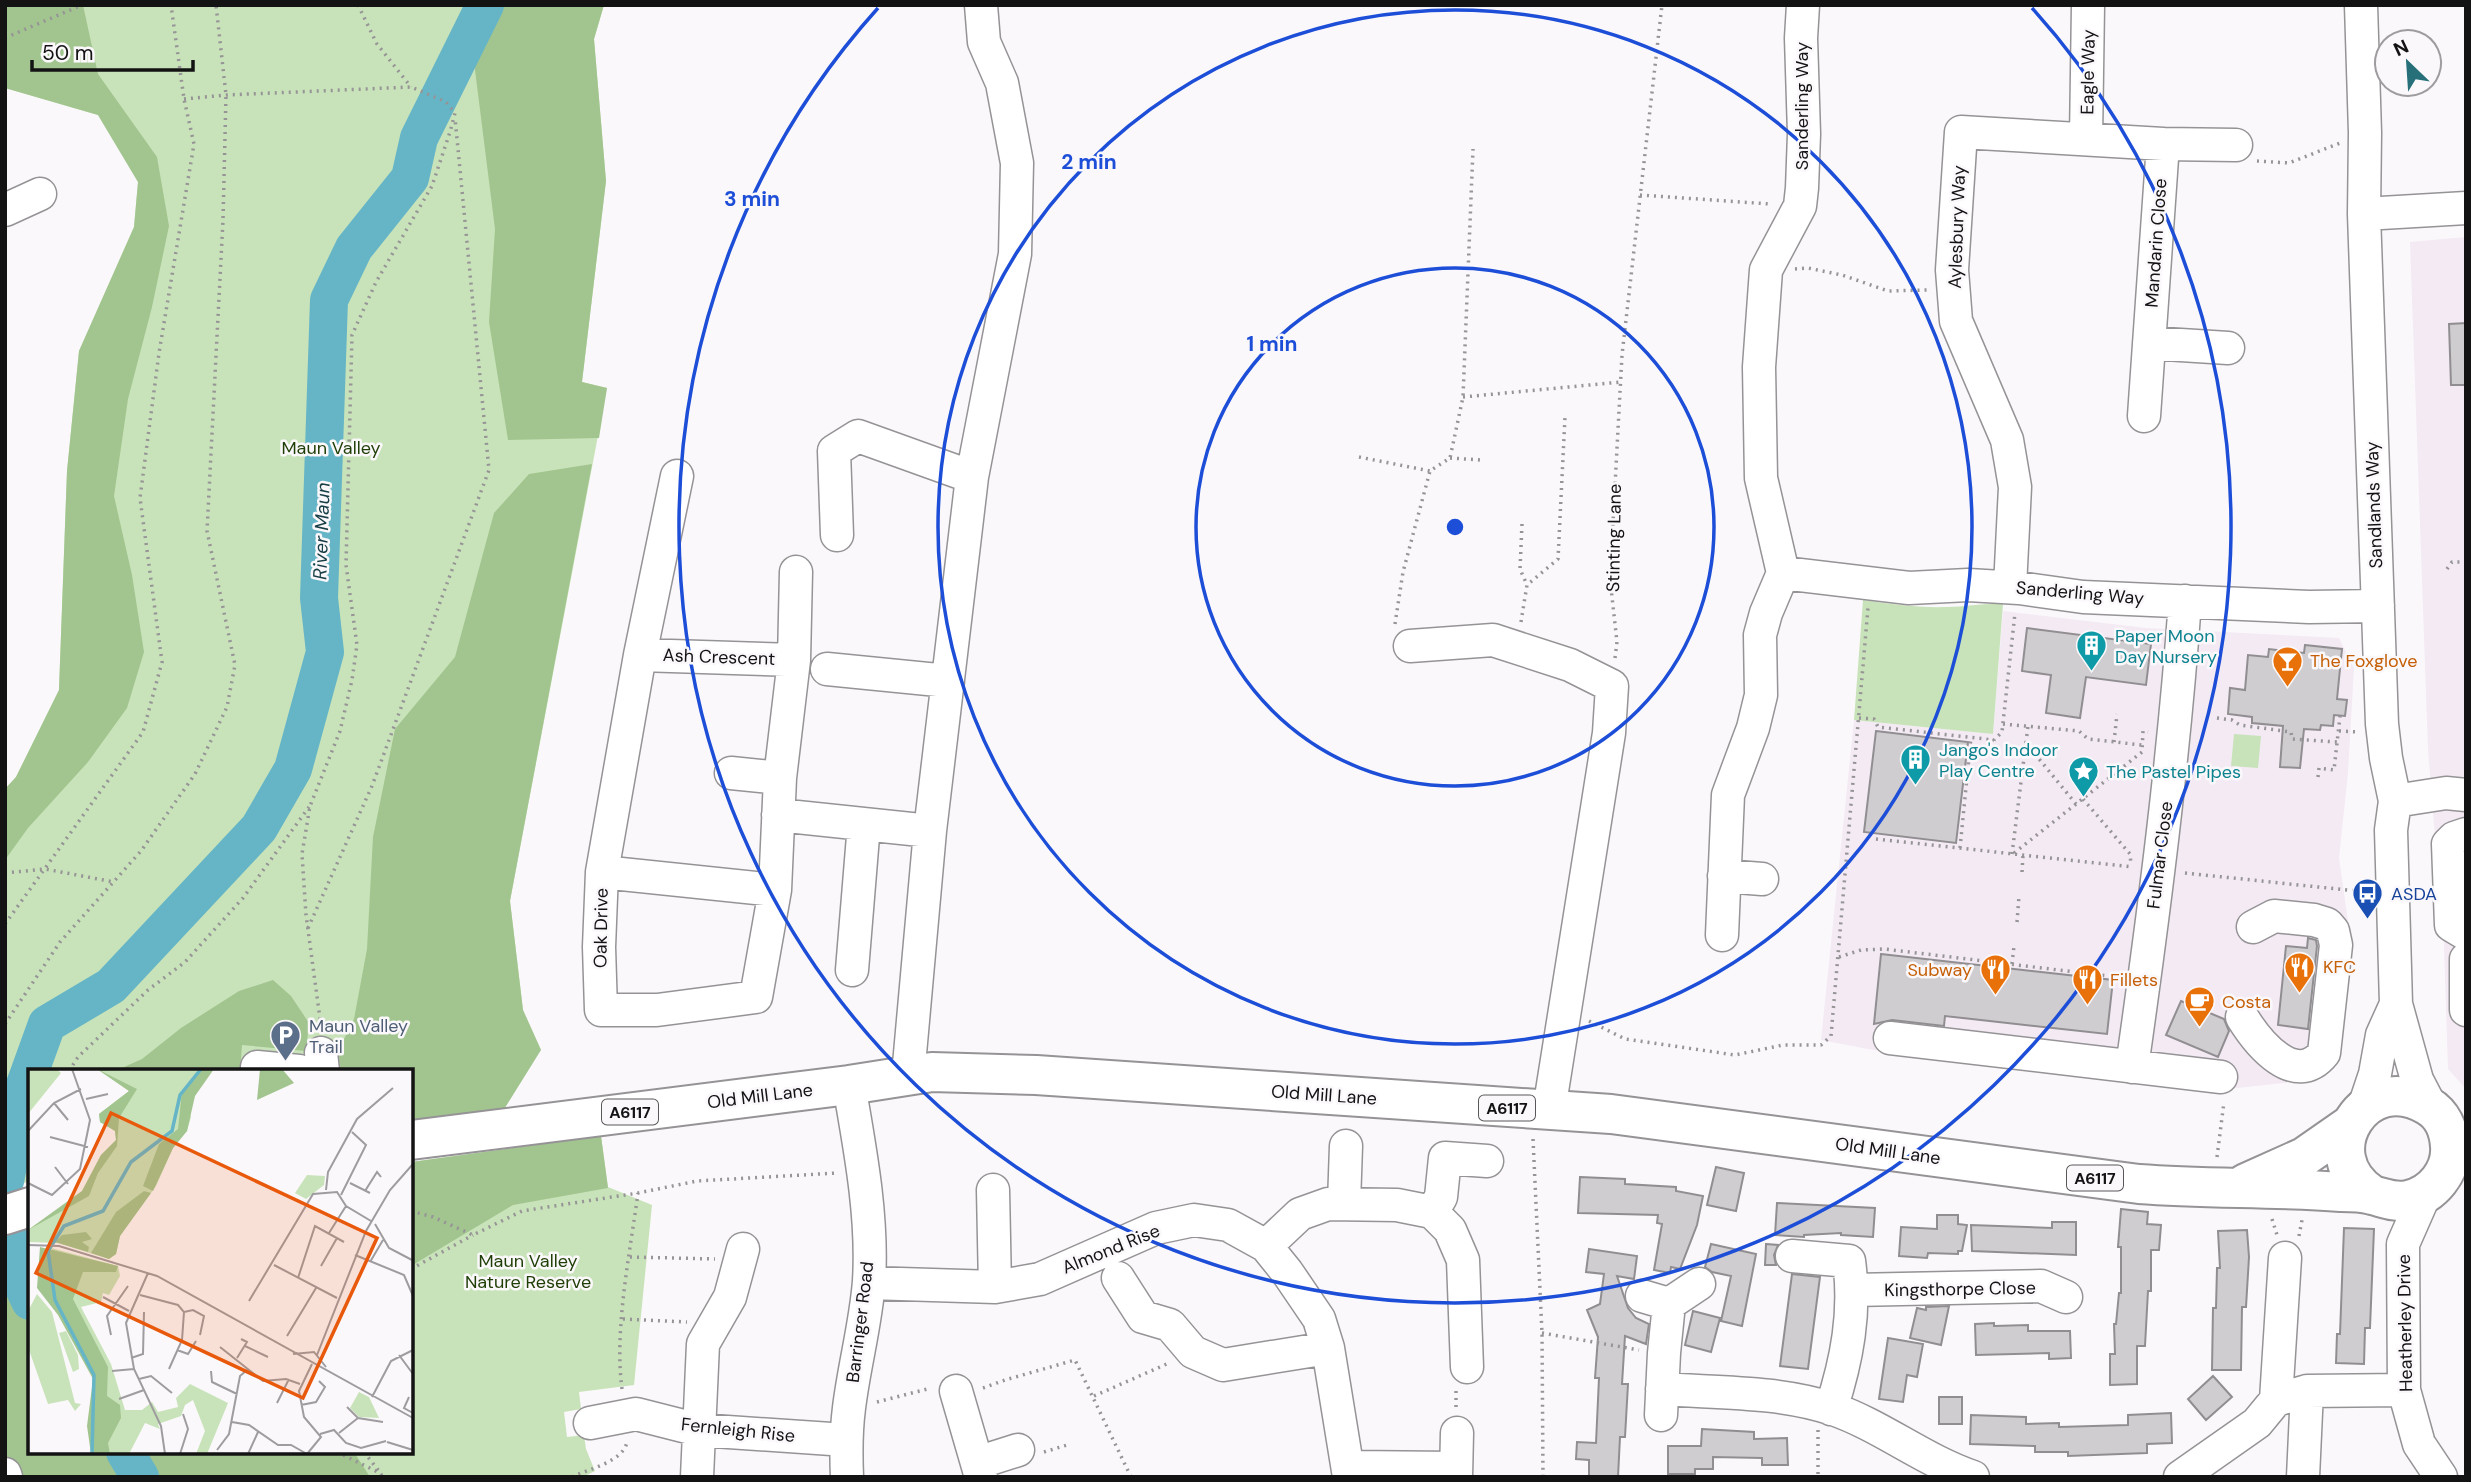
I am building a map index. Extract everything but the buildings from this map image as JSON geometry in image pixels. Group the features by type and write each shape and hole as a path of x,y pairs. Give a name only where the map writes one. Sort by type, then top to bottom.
{"main road":[{"name":"Old Mill Lane","path":"413,1140 849,1085 932,1072 1036,1075 1611,1114 2139,1184 2201,1188 2237,1186 2375,1196 2397,1201 2409,1200 2441,1187"},
{"name":"Old Mill Lane","path":"2237,1186 2304,1157 2380,1098 2398,1095 2415,1099 2447,1122"},
{"path":"2357,1116 2346,1139 2348,1168 2355,1181 2375,1196"},
{"path":"2441,1187 2441,1178 2448,1166 2450,1152 2447,1122"},
{"path":"5,1215 28,1208"}],"street":[{"path":"908,1076 930,831 972,477 1015,254 1017,163 1002,83 984,42 981,5"},
{"name":"Sanderling Way","path":"1803,5 1801,38 1804,134 1800,206 1766,270 1759,367 1761,478 1783,573 1909,588 1968,585 2010,587 2083,597 2309,607 2378,606"},
{"name":"Eagle Way","path":"2086,139 2088,5"},
{"name":"Sandlands Way","path":"2361,5 2365,133 2364,214 2382,724 2395,801 2391,831 2396,1004"},
{"name":"Aylesbury Way","path":"2010,587 2015,487 2007,440 1956,321 1952,270 1961,132 2163,144 2236,145"},
{"name":"Mandarin Close","path":"2144,416 2163,144"},
{"path":"5,210 40,194"},
{"path":"2364,214 2466,208"},
{"path":"2149,343 2228,348"},
{"path":"837,535 834,452 858,436 972,477"},
{"name":"Oak Drive","path":"677,476 640,655 602,872 599,947 601,1010 657,1010 756,997 775,891 780,778 794,660"},
{"name":"Ash Crescent","path":"640,655 794,660 796,572"},
{"path":"1722,935 1728,795 1753,728 1761,695 1760,635 1766,612 1783,573"},
{"name":"Fulmar Close","path":"2132,1067 2167,797 2185,601"},
{"path":"1410,646 1493,640 1570,665 1612,687 1609,733 1565,1009 1541,1110"},
{"path":"827,668 948,681"},
{"path":"731,773 780,778"},
{"path":"2395,801 2446,793 2466,795"},
{"path":"778,815 930,831"},
{"path":"852,970 864,824"},
{"path":"2466,834 2454,838 2448,844 2451,925 2466,934"},
{"path":"602,872 775,891"},
{"path":"1724,876 1762,879"},
{"path":"2242,1017 2262,1044 2290,1065 2306,1066 2316,1062 2324,1053 2336,945 2333,931 2327,924 2314,920 2274,916 2253,927"},
{"path":"2466,959 2466,1010"},
{"path":"2357,1116 2375,1074 2382,1035 2396,1004"},
{"path":"2396,1004 2417,1080 2447,1122"},
{"path":"1890,1038 2221,1077"},
{"path":"257,1067 314,1065"},
{"name":"Barringer Road","path":"847,1477 847,1425 869,1283 863,1171 849,1085"},
{"path":"1344,1203 1346,1146"},
{"path":"1432,1212 1441,1197 1445,1158 1487,1161"},
{"name":"Heatherley Drive","path":"2403,1244 2441,1187"},
{"path":"993,1190 995,1287"},
{"name":"Heatherley Drive","path":"2375,1196 2403,1244 2404,1390 2420,1444 2441,1477"},
{"path":"1266,1247 1300,1214 1328,1204 1397,1205 1432,1212 1450,1230 1462,1260 1467,1367"},
{"name":"Almond Rise","path":"869,1283 995,1287 1040,1279 1156,1228 1194,1220 1228,1225 1266,1247 1319,1319 1328,1348 1349,1472"},
{"path":"2180,1477 2257,1423 2276,1400 2297,1292 2291,1250"},
{"path":"697,1477 704,1344 730,1297 731,1254"},
{"path":"1792,1256 1849,1261 1853,1290 1845,1367 1825,1407"},
{"path":"1118,1278 1143,1317 1170,1325 1193,1352 1223,1364 1328,1348"},
{"path":"1699,1284 1656,1300 1664,1353 1662,1402 1784,1397 1825,1407 1868,1423 1957,1474"},
{"name":"Kingsthorpe Close","path":"1853,1290 2041,1286 2066,1297"},
{"path":"957,1387 979,1470 1018,1450"},
{"path":"2276,1400 2307,1391 2404,1390"},
{"path":"2303,1477 2307,1391"},
{"name":"Fernleigh Rise","path":"590,1423 636,1415 699,1430 847,1425"},
{"path":"1349,1472 1456,1473 1457,1433"}],"path":[{"path":"5,38 82,5"},
{"path":"5,924 142,732 162,662 140,498 159,353 194,144 184,100 171,5"},
{"path":"5,1024 60,942 141,851 195,774 227,707 235,665 206,531 223,219 226,95 216,5"},
{"path":"308,929 372,786 489,470 454,113 446,103 411,87 377,44 358,5"},
{"name":"Stinting Lane","path":"1612,687 1617,642 1610,579 1621,382 1662,5"},
{"path":"184,100 226,95 411,87"},
{"path":"314,1065 323,1040 308,929 302,854 310,806 340,731 357,645 346,565 352,335 376,282 432,186 454,113"},
{"path":"2236,145 2236,160 2289,163 2365,133"},
{"path":"1450,458 1463,397 1473,149"},
{"path":"1640,195 1800,206"},
{"path":"1766,270 1808,268 1842,275 1888,291 1954,291"},
{"path":"1463,397 1621,382"},
{"path":"1527,584 1558,559 1565,417"},
{"path":"1359,457 1430,471"},
{"path":"1410,646 1395,625 1403,572 1430,471 1450,458 1481,460"},
{"path":"1517,648 1527,584 1520,569 1522,524"},
{"path":"2447,569 2452,562 2466,562"},
{"path":"1565,1009 1625,1039 1721,1054 1734,1055 1783,1045 1821,1045 1831,1036 1870,583"},
{"path":"1994,740 2002,732 2011,636"},
{"path":"2114,742 2117,714"},
{"path":"2318,777 2319,768 2334,770 2340,716"},
{"path":"1859,718 1874,719 1878,727 1994,740"},
{"path":"2217,718 2232,720 2241,725 2291,732 2292,739 2337,742"},
{"path":"2003,724 2079,731 2088,739 2142,745"},
{"path":"2012,854 2028,726"},
{"path":"2012,854 2142,752 2143,731 2150,732"},
{"path":"2339,731 2365,733"},
{"path":"1960,848 1971,737"},
{"path":"1994,740 1999,754"},
{"path":"2026,743 2076,804"},
{"path":"2083,799 2130,854 2131,866"},
{"path":"70,1069 78,1057 148,990 185,962 243,898 310,806"},
{"path":"1876,839 2142,868"},
{"path":"2022,872 2023,855"},
{"path":"5,873 45,869 114,882"},
{"path":"2176,872 2372,892"},
{"path":"2017,922 2019,896"},
{"path":"2012,964 2014,946"},
{"path":"1838,957 1861,950 1884,949 2118,976 2116,990"},
{"path":"1541,1110 1543,1477"},
{"path":"413,1268 522,1211 696,1181 863,1171"},
{"path":"572,1477 618,1456 626,1448 628,1437 620,1377 623,1319 638,1193"},
{"path":"413,1212 433,1217 473,1235"},
{"path":"2291,1250 2300,1222 2307,1212"},
{"path":"630,1257 731,1254"},
{"path":"623,1319 681,1321"},
{"path":"1542,1333 1664,1353"},
{"path":"1094,1396 1193,1352"},
{"path":"847,1425 957,1387 984,1389 1005,1380 1075,1360 1131,1477"},
{"path":"1818,1477 1825,1407"},
{"path":"341,1454 381,1475"},
{"path":"365,1454 381,1475"}],"shaded area":[{"path":"2466,237 2466,1089 2448,1069 2444,947 2428,750 2410,242"},
{"path":"2003,611 2146,628 2339,638 2354,668 2348,773 2339,858 2348,921 2332,1055 2310,1080 2219,1090 1873,1050 1821,1040 1854,720 1993,734"}],"green space":[{"name":"Maun Valley","path":"5,5 604,5 594,39 606,181 582,382 607,388 510,901 523,1010 541,1050 413,1071 28,1069 28,1182 5,1190 5,789 16,777 59,690 67,471 79,351 134,227 138,182 98,115 5,88"},
{"path":"5,5 83,5 98,74 157,157 169,226 152,307 128,399 114,496 132,575 144,652 127,708 88,762 28,828 5,860 5,789 16,777 59,690 67,471 79,351 134,227 138,182 98,115 5,88"},
{"path":"503,5 604,5 594,39 606,181 582,382 607,388 599,438 508,440 489,322 495,229 474,62"},
{"path":"592,464 510,901 523,1010 541,1050 503,1111 413,1122 413,1069 341,1069 338,1051 354,1019 367,949 373,837 395,729 455,657 494,513 529,474"},
{"path":"1863,600 1926,607 2003,604 1993,734 1854,720"},
{"path":"2234,734 2261,736 2258,768 2231,766"},
{"path":"273,980 291,996 309,1023 306,1051 242,1045 240,1069 120,1069 142,1059 181,1028 239,991"},
{"name":"Maun Valley Nature Reserve","path":"601,1136 608,1187 652,1205 634,1385 579,1392 581,1409 564,1412 567,1437 584,1435 586,1449 595,1471 583,1477 161,1477 145,1454 413,1454 413,1162"},
{"path":"601,1136 608,1188 513,1205 413,1265 413,1162"},
{"path":"28,1235 28,1454 355,1454 370,1477 16,1477 5,1453 5,1244"}],"waterway":[{"name":"River Maun","path":"31,1069 47,1024 111,986 259,828 293,769 325,652 319,598 329,300 354,248 410,178 419,138 485,5"},
{"name":"River Maun","path":"5,1181 28,1076"},
{"name":"River Maun","path":"5,1201 15,1268 28,1297"},
{"name":"River Maun","path":"126,1454 140,1477"}],"place":[{"name":"Paper Moon Day Nursery","path":"2092,673"},
{"name":"The Foxglove","path":"2287,688"},
{"name":"Jango's Indoor Play Centre","path":"1916,787"},
{"name":"The Pastel Pipes","path":"2083,799"},
{"name":"ASDA","path":"2368,921"},
{"name":"KFC","path":"2300,994"},
{"name":"Subway","path":"1995,997"},
{"name":"Fillets","path":"2087,1007"},
{"name":"Costa","path":"2199,1029"},
{"name":"Maun Valley Trail","path":"286,1063"}]}
